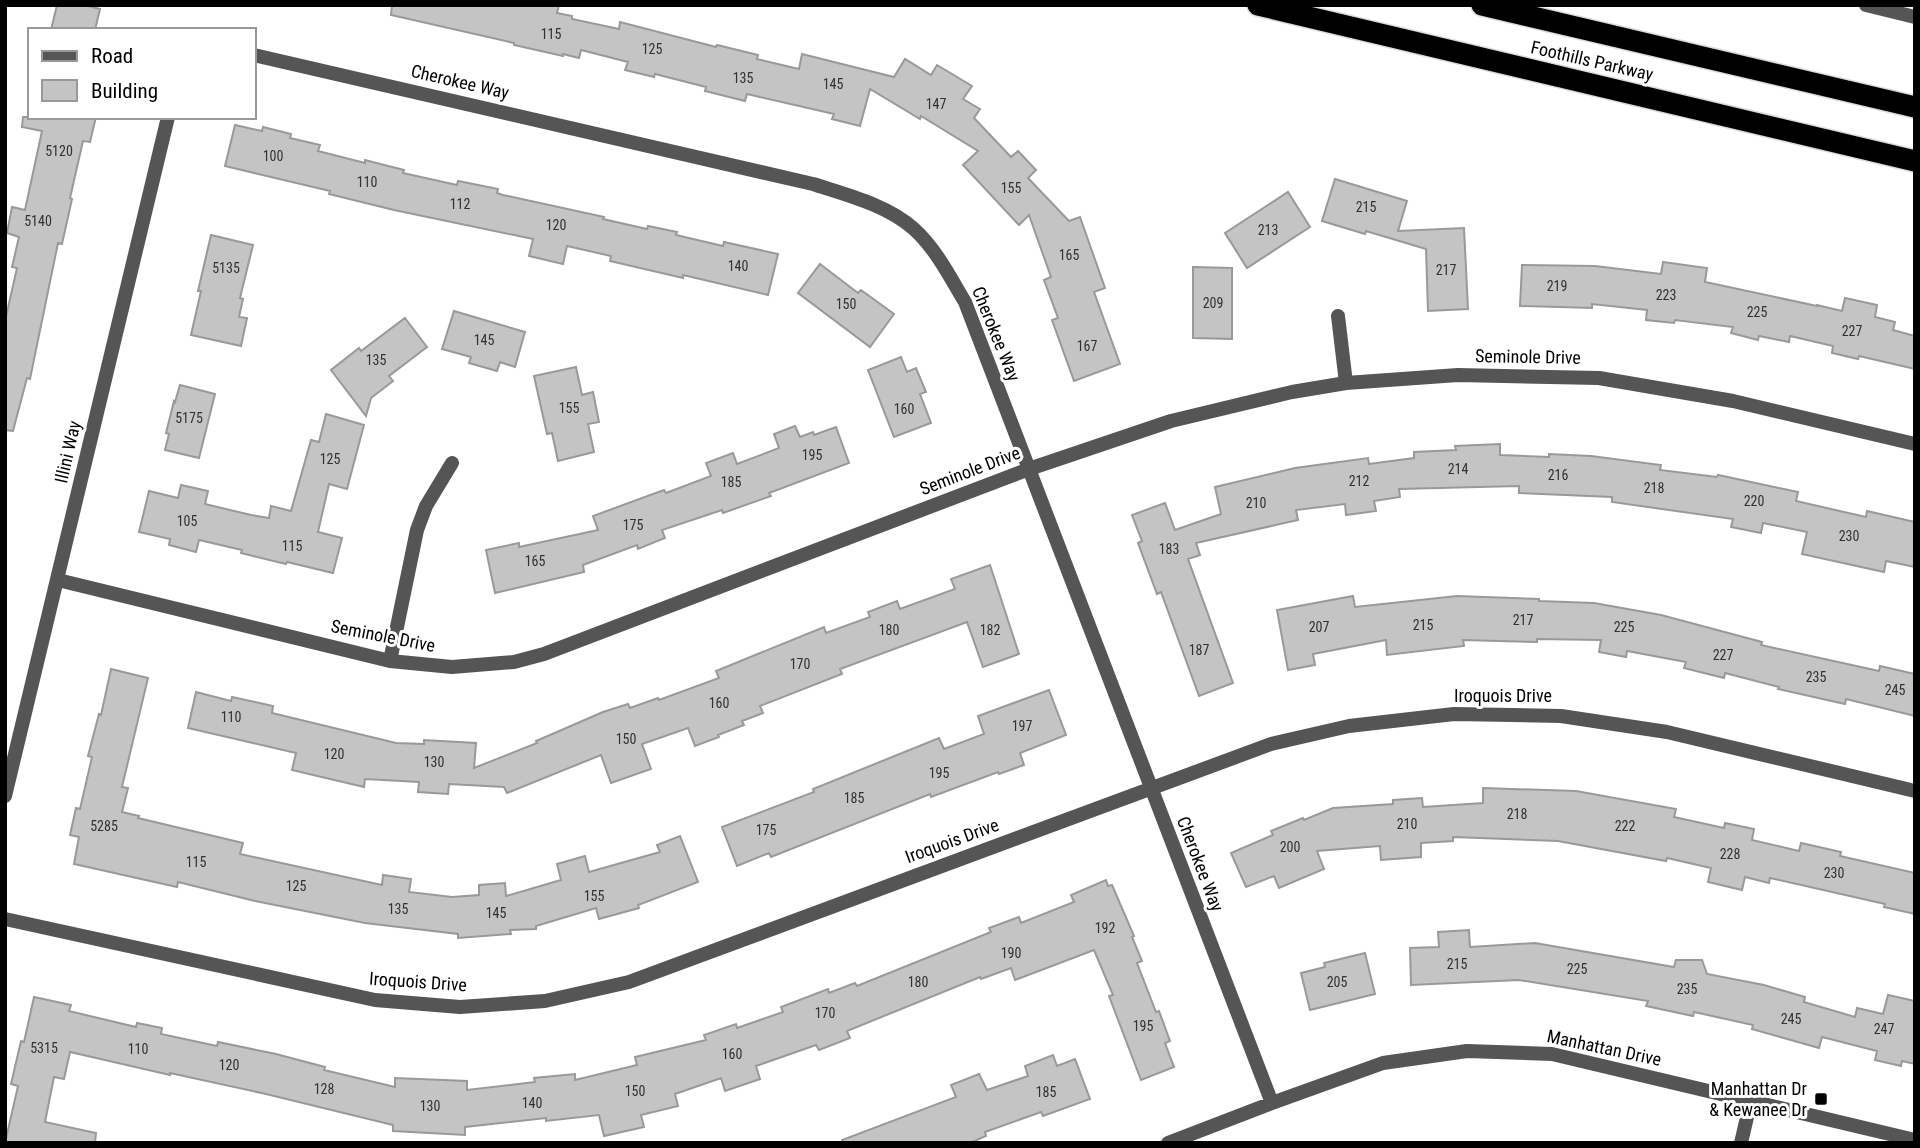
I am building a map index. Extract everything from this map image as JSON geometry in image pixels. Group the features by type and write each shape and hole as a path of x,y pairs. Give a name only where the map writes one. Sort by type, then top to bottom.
{"highway":[{"name":"Foothills Parkway","path":"1258,5 1915,161"},
{"name":"Foothills Parkway","path":"1482,5 1915,107"}],"street":[{"path":"1866,5 1915,17"},
{"name":"Cherokee Way","path":"256,55 813,184 870,203 913,229 930,247 965,302 1272,1102"},
{"name":"Illini Way","path":"5,796 168,119"},
{"path":"1338,316 1346,383"},
{"name":"Seminole Drive","path":"58,580 390,661 452,667 514,662 544,654 1029,469 1171,421 1292,392 1346,383 1458,375 1599,378 1733,401 1915,444"},
{"path":"390,661 416,530 426,506 453,463"},
{"name":"Iroquois Drive","path":"5,919 374,1000 460,1007 545,1000 629,982 1271,744 1349,726 1454,714 1561,716 1667,732 1915,791"},
{"name":"Manhattan Drive","path":"1168,1143 1272,1102 1383,1063 1467,1051 1552,1054 1915,1139"},
{"path":"1741,1143 1751,1100"}],"building":[{"path":"57,5 84,5 100,9 95,28 51,28"},
{"path":"392,5 559,5 557,13 572,16 572,19 619,29 620,22 758,55 757,59 799,69 802,54 894,77 905,59 931,75 937,65 972,86 963,99 980,109 974,118 1011,157 1018,151 1036,170 1028,178 1069,221 1080,217 1105,288 1094,292 1120,364 1074,381 1052,320 1058,318 1044,280 1051,277 1029,215 1019,225 963,165 978,151 870,89 860,126 832,119 834,114 747,94 745,101 705,91 706,87 655,74 654,77 625,70 628,62 581,50 579,58 563,56 391,15"},
{"path":"23,117 96,119 90,142 83,141 62,244 58,243 30,379 27,378 13,431 5,430 5,321 17,268 12,267 19,237 7,233 12,207 25,210 42,131 22,127"},
{"path":"235,125 262,131 263,127 291,134 290,138 320,145 318,151 404,170 403,173 457,185 458,181 498,189 497,193 503,195 604,217 603,219 647,229 648,226 677,232 676,235 723,246 724,242 778,254 768,295 610,261 611,256 567,246 563,264 529,256 533,239 394,210 329,194 330,191 225,166"},
{"path":"1335,179 1407,201 1398,231 1464,228 1468,309 1428,311 1426,249 1322,221"},
{"path":"1288,192 1310,227 1247,268 1225,233"},
{"path":"211,235 253,245 240,298 243,299 239,317 247,318 241,346 191,335"},
{"path":"1663,262 1707,268 1705,282 1817,306 1842,311 1845,298 1877,305 1875,317 1895,322 1893,330 1915,336 1915,369 1859,356 1858,359 1832,353 1833,346 1790,336 1789,342 1759,336 1758,340 1731,333 1733,327 1675,320 1674,323 1646,320 1647,310 1592,304 1592,308 1520,306 1522,265 1595,266 1661,274"},
{"path":"820,264 858,293 861,290 894,314 870,347 798,293"},
{"path":"1193,267 1232,268 1232,339 1193,338"},
{"path":"454,311 525,332 515,367 500,362 497,371 469,363 471,357 442,349"},
{"path":"405,318 427,347 389,376 393,381 371,398 366,416 331,370"},
{"path":"901,357 907,372 916,368 926,392 920,394 931,423 894,437 868,370"},
{"path":"576,367 582,395 593,392 599,422 588,424 594,452 558,461 552,433 547,434 534,376"},
{"path":"180,385 215,394 199,458 165,450 169,434 166,433"},
{"path":"326,414 364,425 347,489 329,484 318,532 342,538 333,573 241,553 242,550 199,540 196,552 169,545 170,539 139,532 149,491 178,498 181,485 208,491 205,504 251,515 269,518 271,506 291,511 311,440 319,442"},
{"path":"795,426 800,437 836,427 849,463 769,493 771,496 662,530 665,538 638,549 637,545 583,565 584,572 495,593 486,550 519,543 519,547 598,530 593,516 711,476 706,463 733,453 737,464 779,448 774,434"},
{"path":"1500,444 1500,455 1591,456 1661,465 1660,470 1718,475 1798,492 1796,501 1866,517 1867,511 1915,522 1915,567 1886,561 1884,572 1802,554 1807,532 1763,523 1761,533 1731,527 1733,519 1612,502 1612,497 1519,493 1519,486 1399,489 1400,497 1374,501 1376,511 1346,515 1345,504 1296,510 1298,520 1196,543 1200,555 1188,559 1233,683 1199,696 1161,592 1157,594 1138,543 1142,541 1132,515 1165,503 1175,530 1221,514 1215,487 1295,468 1368,458 1369,464 1414,458 1414,452 1456,450 1455,446"},
{"path":"990,565 1019,654 983,667 967,622 840,669 842,674 760,706 763,713 742,721 744,725 718,735 719,737 695,746 688,728 642,744 651,769 611,783 601,755 507,793 504,787 449,784 448,794 418,792 419,782 365,779 364,787 292,770 296,753 188,728 196,692 231,701 232,697 273,706 272,713 396,743 424,744 424,740 476,743 474,768 537,743 536,741 603,712 628,704 630,708 658,698 659,700 719,678 716,671 824,627 826,633 870,617 868,612 897,601 900,609 955,589 951,579"},
{"path":"1353,596 1355,607 1457,596 1594,603 1661,615 1762,642 1761,645 1879,671 1880,666 1915,674 1915,716 1846,699 1845,704 1778,689 1779,687 1725,673 1724,678 1684,668 1686,662 1627,651 1626,657 1599,652 1601,640 1463,640 1464,646 1387,655 1386,640 1313,654 1315,665 1288,670 1277,610"},
{"path":"111,669 148,678 122,787 128,788 122,812 139,816 138,818 243,843 240,854 382,885 383,875 411,879 409,892 452,897 479,895 479,885 505,883 506,896 561,880 557,864 585,856 589,872 660,852 657,845 680,836 698,882 638,905 639,908 599,919 596,908 536,926 536,929 510,930 511,934 458,938 458,934 365,923 178,882 177,887 74,864 79,837 70,835 76,808 80,809 92,757 88,756"},
{"path":"1049,690 1066,735 1020,753 1024,765 931,797 930,794 771,857 769,853 737,866 722,827 814,792 813,789 939,738 944,749 984,734 978,716"},
{"path":"1483,788 1576,791 1676,809 1674,817 1724,828 1725,823 1754,829 1752,840 1799,851 1801,843 1841,852 1840,856 1915,873 1915,914 1884,907 1885,904 1770,878 1769,883 1745,877 1742,890 1708,882 1711,868 1667,858 1666,861 1558,841 1453,837 1453,841 1421,843 1421,857 1381,860 1380,846 1317,851 1324,869 1279,888 1274,876 1246,887 1231,853 1273,835 1271,831 1333,808 1393,804 1393,800 1422,798 1423,807 1483,803"},
{"path":"1106,880 1108,886 1112,885 1134,936 1132,937 1142,961 1137,963 1170,1041 1165,1043 1174,1067 1141,1080 1109,996 1113,995 1094,950 1015,980 1011,968 981,979 980,977 847,1031 850,1038 819,1050 816,1045 756,1066 760,1079 725,1091 721,1078 675,1094 678,1106 641,1115 644,1127 604,1136 599,1115 465,1127 465,1135 393,1131 393,1125 266,1094 70,1052 64,1079 54,1077 45,1122 96,1133 95,1143 5,1143 18,1086 11,1084 34,997 71,1005 69,1011 136,1027 137,1023 162,1028 161,1034 217,1046 218,1042 276,1054 325,1067 324,1070 395,1087 395,1078 467,1081 467,1090 575,1074 575,1080 637,1065 635,1057 706,1040 704,1035 736,1024 737,1028 783,1012 781,1007 828,989 829,993 855,983 857,986 991,932 989,928 1019,917 1021,923 1074,902 1071,895"},
{"path":"1469,930 1470,947 1535,943 1674,967 1676,960 1702,960 1707,974 1764,985 1805,997 1804,1002 1855,1017 1857,1008 1883,1014 1888,995 1915,1001 1915,1064 1902,1061 1901,1066 1875,1060 1877,1051 1822,1037 1819,1048 1752,1029 1753,1025 1694,1012 1693,1016 1646,1006 1648,1001 1519,980 1411,985 1410,948 1439,947 1438,932"},
{"path":"1365,953 1375,994 1310,1010 1301,973 1325,967 1324,963"},
{"path":"1053,1055 1057,1066 1075,1059 1090,1099 1043,1116 1041,1112 985,1132 986,1136 970,1143 843,1143 842,1140 956,1097 951,1085 979,1074 987,1090 1028,1076 1025,1066"}],"place":[{"name":"Manhattan Dr & Kewanee Dr","path":"1821,1099"}]}
